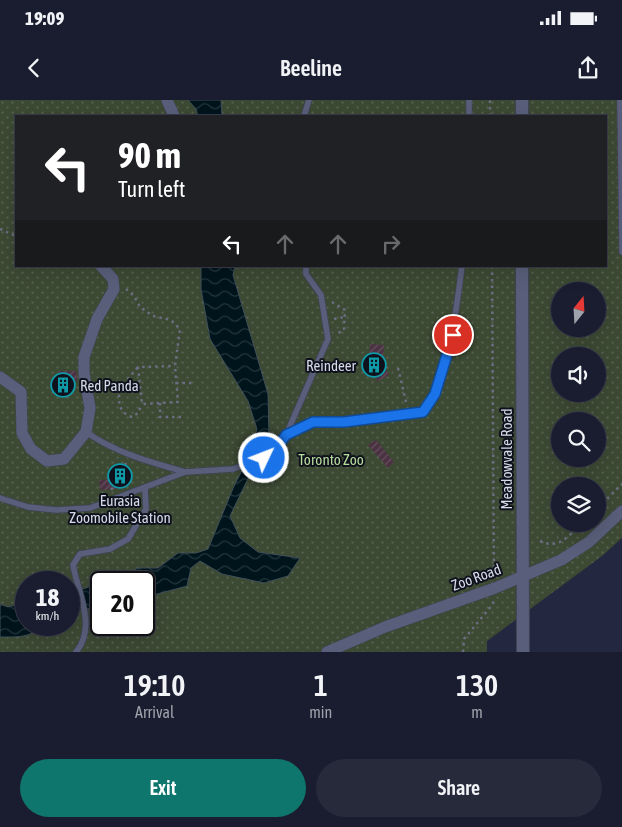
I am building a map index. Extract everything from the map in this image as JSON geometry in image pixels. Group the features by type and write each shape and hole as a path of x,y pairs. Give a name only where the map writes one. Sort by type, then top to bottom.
{"main road":[{"path":"522,100 522,115"},
{"name":"Meadowvale Road","path":"522,267 523,652"}],"street":[{"path":"167,100 174,115"},
{"path":"0,377 21,392 22,433 31,449 47,461 64,459 86,432 90,408 84,373 84,357 97,319 114,289 113,279 102,267"},
{"name":"Zoo Road","path":"327,652 394,623 522,576 575,551 622,511"}],"lane":[{"path":"304,115 309,100"},
{"path":"469,100 469,115"},
{"path":"620,100 622,252"},
{"path":"0,498 28,508 56,510 90,508 185,472 234,468 264,458 274,452 286,435 328,339 320,295 306,274 306,267"},
{"path":"286,435 313,422 344,422 423,412 435,394 453,335 462,267"},
{"path":"86,432 104,445 128,455 185,472"},
{"path":"76,652 84,643 87,623 72,565 80,554 110,549 128,539 146,509 145,488"}],"path":[{"path":"490,100 490,115"},
{"path":"0,229 15,236"},
{"path":"492,267 494,568"},
{"path":"113,279 134,296 140,307 154,316 171,320 180,329 175,366 178,402 142,404"},
{"path":"320,295 345,310 344,330 328,339"},
{"path":"138,367 142,404 138,413 132,417 124,414 119,407 120,388 138,367 175,366"},
{"path":"398,368 410,415"},
{"path":"176,383 193,382"},
{"path":"88,390 120,388"},
{"path":"160,404 160,417 184,417"},
{"path":"113,499 111,485 117,484 128,455"},
{"path":"606,500 622,484"},
{"path":"540,540 549,545 560,544 573,532"},
{"path":"462,652 464,638 493,604"}],"green space":[{"name":"Toronto Zoo","path":"0,100 622,100 622,538 602,556 487,641 487,652 0,652"}],"water":[{"path":"188,100 221,100 222,115 198,115 196,109"},
{"path":"201,267 235,267 233,275 268,394 269,435 230,516 240,538 258,552 300,558 288,576 264,583 222,574 200,561 191,568 187,586 155,595 155,571 132,571 138,568 158,568 178,553 196,553 208,549 234,486 249,457 257,429 248,401 210,339 201,289"},
{"path":"90,586 90,608 80,611 80,589"},
{"path":"0,604 8,607 15,605 15,636 24,636 0,637"}],"building":[{"name":"Reindeer","path":"370,344 384,345 383,363 389,375 377,382 369,357"},
{"name":"Red Panda","path":"58,371 76,371 78,381 68,381 68,388 58,388"},
{"path":"376,440 394,462 388,468 368,445"},
{"name":"Eurasia Zoomobile Station","path":"118,468 127,472 119,489 100,490 99,480 112,479"}],"place":[{"name":"Reindeer","path":"374,365"},
{"name":"Red Panda","path":"63,385"},
{"name":"Eurasia Zoomobile Station","path":"120,476"}],"route":[{"path":"264,458 274,452 286,435 313,422 344,422 423,412 435,394 453,335"}]}
